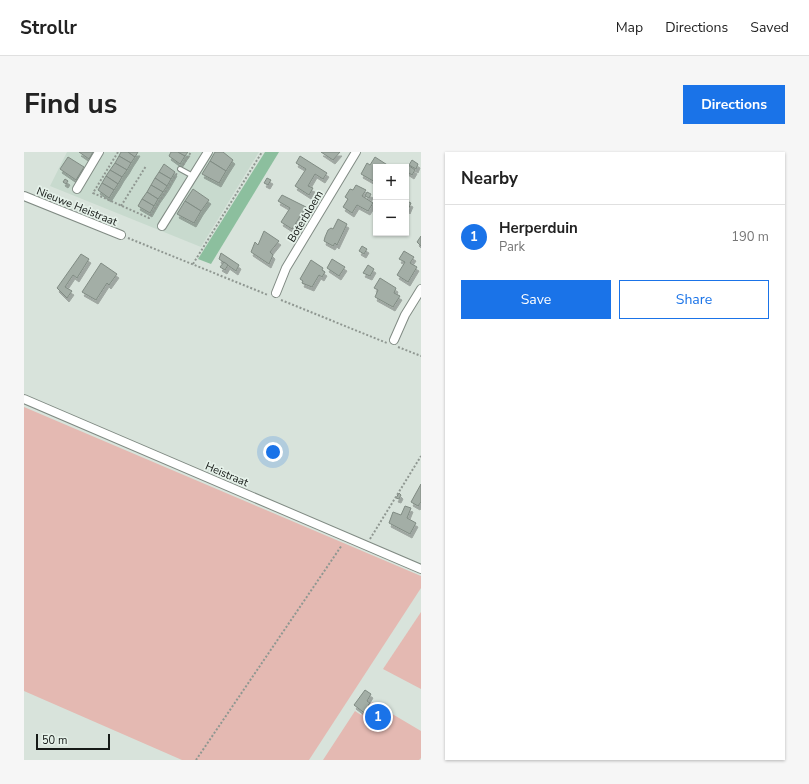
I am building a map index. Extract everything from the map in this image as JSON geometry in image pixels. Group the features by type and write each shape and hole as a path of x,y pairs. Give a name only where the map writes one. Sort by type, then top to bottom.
{"street":[{"path":"77,188 99,152"},
{"path":"162,226 208,152"},
{"name":"Boterbloem","path":"276,292 286,268 356,152"},
{"name":"Nieuwe Heistraat","path":"24,196 121,235"},
{"path":"394,340 404,316 421,288"},
{"name":"Heistraat","path":"24,399 421,568"}],"lane":[{"path":"180,169 193,176"}],"path":[{"path":"118,152 93,193 149,218 191,152"},
{"path":"193,264 262,152"},
{"path":"121,206 146,166"},
{"path":"366,545 395,495 421,456"},
{"path":"196,760 348,537"}],"shaded area":[{"path":"67,152 259,152 201,247 50,186"},
{"path":"265,152 279,152 211,264 198,259"},
{"path":"24,407 421,576 421,588 309,760 182,760 24,691"},
{"path":"421,612 421,689 383,669"},
{"path":"372,702 421,731 421,758 419,760 323,760 355,711 361,715"}],"building":[{"path":"79,152 93,152 89,159"},
{"path":"121,152 128,152 135,157 131,163 119,156"},
{"path":"128,152 138,152 135,157"},
{"path":"171,152 178,152 185,156 180,164 169,156"},
{"path":"178,152 188,152 185,156"},
{"path":"215,152 223,152 233,160 226,171 210,161"},
{"path":"321,152 340,152 333,160"},
{"path":"119,156 131,163 127,170 115,163"},
{"path":"300,156 327,173 323,179 315,174 308,186 313,188 309,195 295,186 306,169 296,163"},
{"path":"68,157 84,167 76,180 60,169"},
{"path":"375,157 386,164 373,164 373,181 361,174 367,163 370,165"},
{"path":"412,160 418,164 416,169 409,165"},
{"path":"210,161 226,171 219,183 202,174"},
{"path":"115,163 127,170 122,177 110,170"},
{"path":"164,164 175,172 171,179 159,172"},
{"path":"409,166 415,170 412,175 409,173"},
{"path":"110,170 122,177 118,184 106,176"},
{"path":"159,172 171,179 167,186 155,178"},
{"path":"106,176 118,184 114,190 102,183"},
{"path":"155,178 167,186 163,192 151,185"},
{"path":"267,178 271,180 268,185 264,183"},
{"path":"65,179 68,181 66,184 63,182"},
{"path":"102,183 114,190 109,198 98,190"},
{"path":"151,185 163,192 158,199 147,192"},
{"path":"356,185 366,190 362,196 373,203 368,211 357,205 352,213 343,207 348,199 345,197 350,189 353,190"},
{"path":"193,189 209,200 201,211 185,201"},
{"path":"147,192 158,199 154,206 142,199"},
{"path":"367,192 371,194 369,198 365,196"},
{"path":"282,195 306,207 292,229 281,222 290,208 278,201"},
{"path":"142,199 154,206 150,213 138,206"},
{"path":"185,201 201,211 194,223 177,214"},
{"path":"338,219 347,224 337,245 335,243 333,246 324,241 328,230 331,228 333,229"},
{"path":"264,231 279,241 270,252 273,255 269,264 251,252 255,242 258,245"},
{"path":"421,236 421,246 417,242"},
{"path":"362,246 367,249 364,254 359,251"},
{"path":"404,251 414,257 410,263 417,267 408,282 397,275 405,262 399,259"},
{"path":"221,253 239,265 236,271 219,259"},
{"path":"81,254 89,259 77,278 73,275 65,287 72,291 67,298 57,288"},
{"path":"332,259 345,267 339,276 327,268"},
{"path":"311,260 323,268 322,270 325,272 322,277 319,275 312,287 302,283 303,281 300,279"},
{"path":"224,262 228,265 225,270 220,267"},
{"path":"101,263 117,274 109,285 107,283 96,300 82,292"},
{"path":"368,265 374,269 370,276 363,273"},
{"path":"380,278 396,288 394,293 400,296 393,307 375,297 378,290 374,288"},
{"path":"421,484 421,502 418,506 411,502"},
{"path":"399,493 401,495 399,499 396,498"},
{"path":"405,506 411,508 407,518 416,523 410,534 389,523 393,512 401,515"},
{"path":"365,690 371,694 367,701 370,703 368,705 372,708 367,715 354,705"}],"place":[{"name":"Herperduin","path":"378,717"}]}
